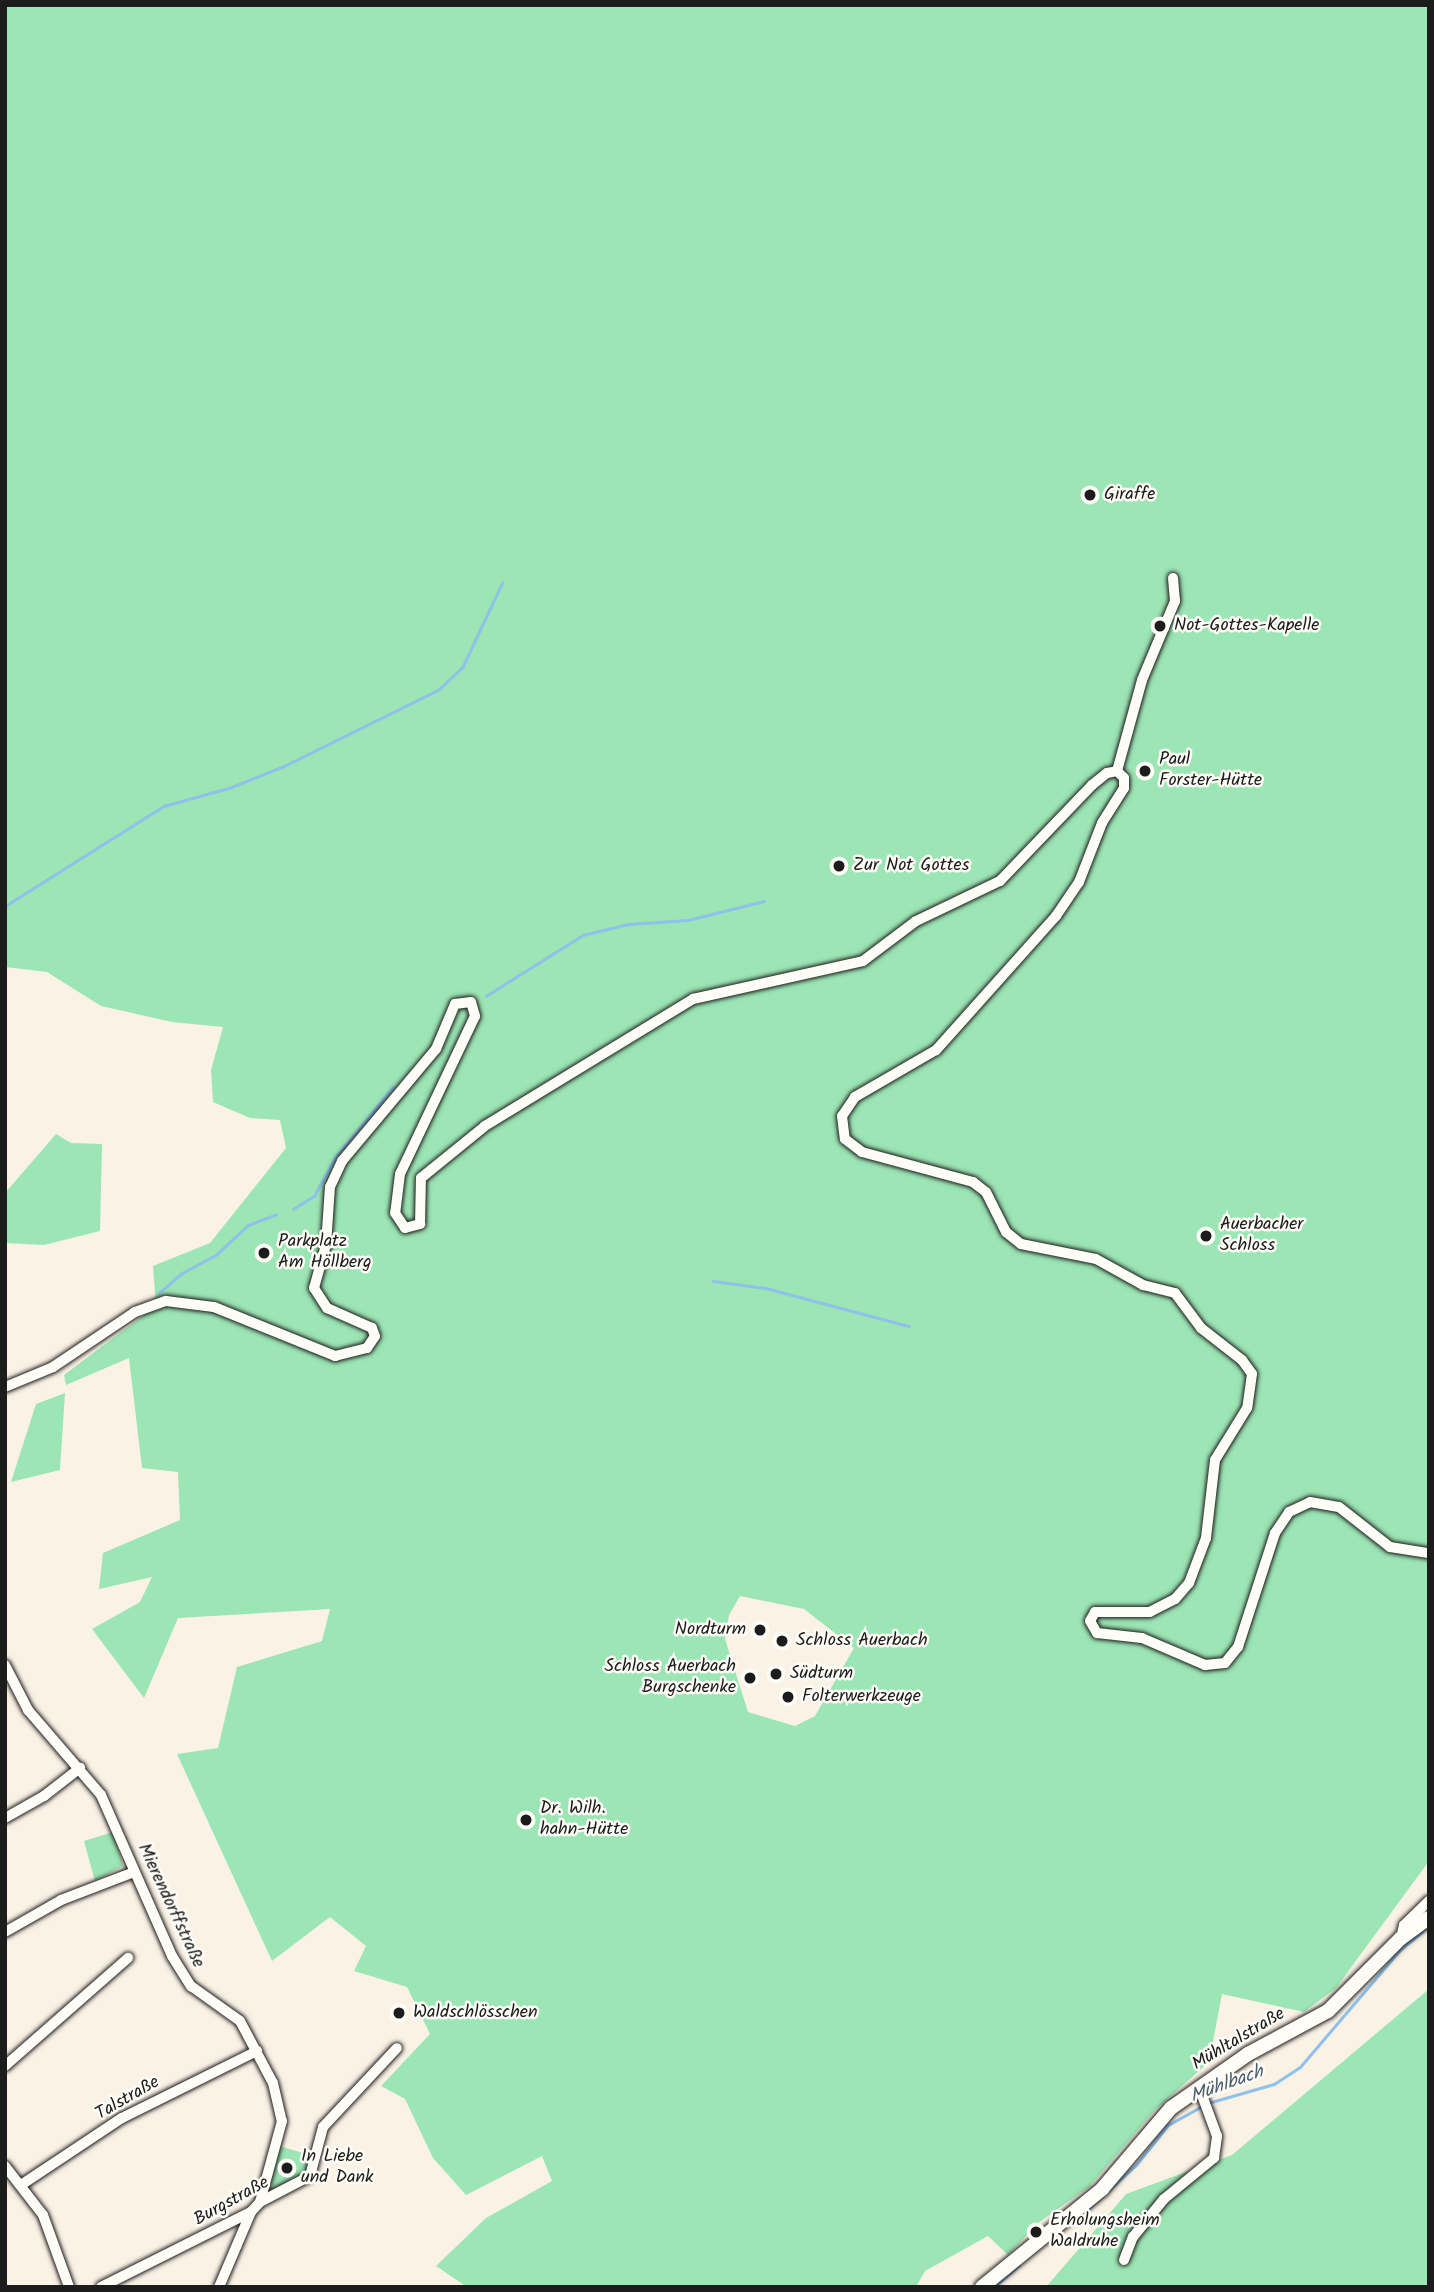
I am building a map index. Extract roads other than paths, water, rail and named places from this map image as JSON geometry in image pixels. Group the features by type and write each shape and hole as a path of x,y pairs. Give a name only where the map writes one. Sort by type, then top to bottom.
{"main road":[{"name":"Mühltalstraße","path":"982,2287 1102,2189 1143,2136 1270,2041 1328,2011 1401,1938 1429,1918"}],"street":[{"path":"1117,771 1142,680 1175,601 1173,578"},
{"path":"5,1387 53,1367 135,1312 166,1301 224,1310 335,1356 367,1348 375,1336 372,1328 327,1308 315,1293 328,1236 328,1196 342,1161 443,1039 456,1004 471,1002 476,1010 472,1026 400,1174 395,1213 398,1224 409,1229 421,1219 421,1178 485,1126 693,999 803,977 863,961 916,921 1000,881 1093,785 1107,773 1117,771"},
{"path":"1117,771 1124,778 1124,788 1102,823 1079,882 1056,916 947,1040 924,1059 855,1097 841,1124 845,1139 856,1150 960,1175 980,1186 1006,1232 1021,1244 1097,1259 1126,1276 1175,1293 1201,1328 1242,1360 1252,1374 1252,1395 1215,1461 1206,1538 1189,1583 1175,1599 1150,1612 1094,1612 1090,1621 1093,1630 1107,1636 1142,1638 1205,1665 1225,1663 1238,1647 1258,1577 1279,1525 1289,1512 1310,1502 1339,1507 1390,1547 1429,1553"},
{"name":"Mierendorffstraße","path":"5,1665 28,1710 80,1768 107,1805 172,1956 191,1986 240,2021 273,2083 282,2121 260,2202"},
{"path":"5,1818 44,1796 80,1768"},
{"path":"5,1932 61,1900 134,1872"},
{"path":"1401,1938 1404,1926 1428,1901"},
{"path":"5,2066 128,1958"},
{"name":"Burgstraße","path":"101,2287 251,2212 260,2202 310,2176 319,2133 327,2121 397,2048"},
{"name":"Talstraße","path":"21,2185 122,2118 257,2050"},
{"path":"1125,2260 1133,2237 1164,2199 1214,2158 1217,2143 1202,2093"},
{"path":"5,2166 9,2178 21,2185 54,2237 69,2287"},
{"path":"219,2287 251,2212"}],"waterway":[{"path":"5,906 164,806 232,787 284,766 438,690 462,668 502,583"},
{"path":"486,996 583,935 628,924 688,920 764,901"},
{"path":"293,1209 314,1196 334,1159 393,1087"},
{"path":"159,1293 182,1273 217,1254 248,1225 276,1214"},
{"path":"713,1281 766,1288 909,1326"},
{"name":"Mühlbach","path":"1208,2103 1274,2084 1300,2067 1399,1951 1426,1928"},
{"name":"Mühlbach","path":"1089,2208 1136,2165 1168,2125 1202,2106"},
{"name":"Mühlbach","path":"994,2287 1019,2265"}],"place":[{"name":"Giraffe","path":"1090,495"},
{"name":"Not-Gottes-Kapelle","path":"1160,626"},
{"name":"Paul Forster-Hütte","path":"1145,771"},
{"name":"Zur Not Gottes","path":"839,866"},
{"name":"Auerbacher Schloss","path":"1206,1236"},
{"name":"Parkplatz Am Höllberg","path":"264,1253"},
{"name":"Nordturm","path":"760,1630"},
{"name":"Schloss Auerbach","path":"782,1641"},
{"name":"Südturm","path":"776,1674"},
{"name":"Schloss Auerbach Burgschenke","path":"750,1678"},
{"name":"Folterwerkzeuge","path":"788,1697"},
{"name":"Dr. Wilh. hahn-Hütte","path":"526,1820"},
{"name":"Waldschlösschen","path":"399,2013"},
{"name":"In Liebe und Dank","path":"287,2168"},
{"name":"Erholungsheim Waldruhe","path":"1036,2232"}]}
